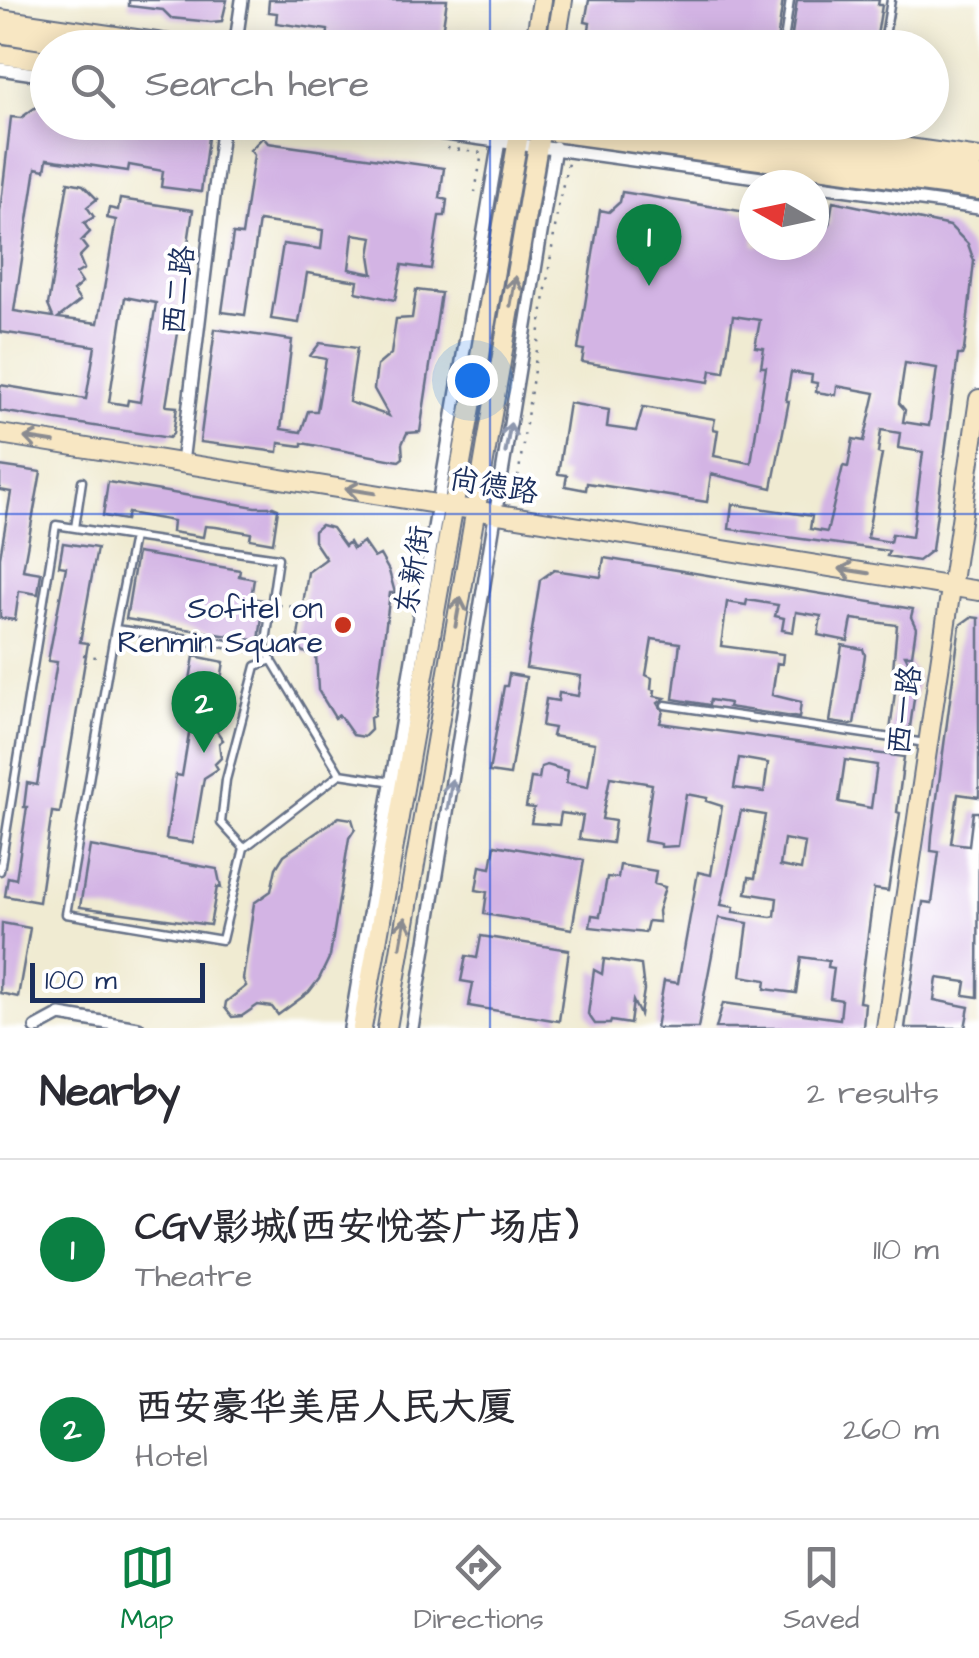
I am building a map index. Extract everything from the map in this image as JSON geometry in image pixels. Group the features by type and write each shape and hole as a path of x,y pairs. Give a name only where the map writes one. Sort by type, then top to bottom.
{"main road":[{"path":"537,30 542,0"},
{"path":"558,30 563,0"},
{"path":"0,19 74,30"},
{"path":"0,33 30,38"},
{"path":"0,54 30,58"},
{"name":"东新街","path":"362,1028 398,783 513,140"},
{"name":"东新街","path":"387,1028 543,140"},
{"path":"569,140 979,190"},
{"path":"731,140 979,176"},
{"path":"852,140 979,158"},
{"name":"西一路","path":"886,1028 979,399"},
{"name":"尚德路","path":"0,434 979,591"}],"street":[{"path":"238,30 242,0"},
{"path":"0,68 30,73"},
{"name":"西二路","path":"182,463 222,140"},
{"path":"412,1028 496,514 544,140"},
{"path":"562,140 979,208"},
{"path":"350,1028 398,783"},
{"path":"36,1028 60,1016 138,1028"}],"lane":[{"path":"786,30 790,0"},
{"path":"886,30 891,0"},
{"path":"75,528 82,481"},
{"path":"0,871 56,525 278,558 265,649 340,774"},
{"path":"132,537 66,914 222,940 244,848 340,774 398,783"},
{"path":"115,629 265,649"},
{"path":"244,848 221,823 226,780 256,666 272,660"},
{"path":"665,705 927,744"}],"path":[{"path":"446,148 482,152 476,192"},
{"path":"514,498 566,163"},
{"path":"272,604 302,608"},
{"path":"83,655 110,659"}],"building":[{"path":"129,0 227,0 222,21 211,22 171,18 163,10 129,6"},
{"path":"269,0 447,0 442,30 328,30 276,23 277,13 268,12"},
{"path":"589,0 783,0 779,30 589,30 590,23 585,22"},
{"path":"797,0 879,0 878,5 882,5 878,30 793,30"},
{"path":"30,111 30,140 208,140 201,192 161,187 163,171 129,165 128,171 47,159 45,170 36,168 14,311 53,317 48,305 68,182 83,185 97,199 87,207 94,217 84,223 90,232 81,241 87,249 79,257 84,269 76,274 82,283 73,291 80,301 58,318 98,323 116,220 107,218 109,208 118,210 120,199 193,210 166,406 177,407 169,438 0,411 0,385 86,399 95,346 0,332 0,212 11,117 21,118","holes":["125,297 156,303 140,402 109,402"]},
{"path":"266,140 444,168 440,198 447,200 445,216 439,216 431,269 402,265 395,300 356,292 358,281 307,273 299,323 271,319 283,244 321,249 323,230 259,221 245,315 222,312 233,234 242,235 254,155 250,150","holes":["353,234 373,237 373,274 349,269"]},
{"path":"622,192 739,211 739,260 829,260 833,201 950,226 968,244 974,261 967,326 964,350 958,355 932,550 918,561 887,556 889,551 729,529 732,504 812,516 810,529 827,532 843,466 848,467 853,439 864,441 875,393 837,386 836,395 816,392 817,383 811,382 812,375 791,372 772,488 711,474 707,502 587,483 586,490 565,486 567,475 558,474 569,403 609,410 607,427 636,431 643,407 715,419 713,429 718,430 714,456 751,463 766,367 761,367 764,348 755,347 760,320 733,316 724,372 711,370 709,382 582,362 584,350 578,349 600,210 609,212 620,202","holes":["905,363 937,368 929,426 903,422 905,410 899,403","881,430 900,433 898,448 923,452 912,537 892,534 890,542 867,538 882,454 878,453"]},
{"path":"416,290 441,293 420,432 407,433 402,444 403,458 399,461 302,443 279,443 278,452 200,442 215,329 292,340 281,429 301,432 308,411 317,411 326,359 310,356 320,343 357,348 349,402 389,416 374,389 377,366 391,354 396,319 412,318"},
{"path":"0,466 41,472 23,570 41,573 38,594 19,591 15,620 0,618 0,557 11,492 0,490"},
{"path":"108,482 273,507 278,509 273,543 250,539 251,533 216,527 205,526 203,537 172,532 173,521 128,513 126,520 103,516"},
{"name":"Sofitel on Renmin Square","path":"321,525 332,528 345,546 349,542 353,549 363,542 374,558 380,555 395,593 390,593 371,730 364,737 353,735 339,715 335,718 318,690 316,654 303,652 297,643 308,572 326,559 314,541 314,531"},
{"path":"63,543 97,548 80,642 88,643 60,813 52,812 39,902 5,896 8,877 16,879 27,783 37,785 57,662 48,661 66,567 59,566"},
{"path":"137,553 240,570 239,576 254,579 251,598 264,600 259,641 126,619"},
{"path":"604,558 913,609 911,617 916,628 912,655 905,655 917,678 909,734 890,731 898,669 893,669 897,625 852,619 848,641 818,635 821,616 796,612 793,632 782,630 784,618 775,616 778,605 747,600 746,605 727,602 721,646 783,654 782,664 777,663 772,695 801,702 799,718 728,707 729,703 710,700 709,705 673,699 680,643 652,639 646,675 652,678 654,696 665,698 658,703 663,711 660,723 904,757 888,891 874,889 859,1002 865,1003 863,1028 716,1028 723,1003 840,1019 842,1000 830,998 834,968 828,967 829,961 801,957 796,993 765,989 766,980 741,976 748,923 719,918 698,1028 656,1028 664,981 678,983 698,872 711,875 722,806 686,794 678,846 661,847 644,841 652,784 610,777 602,819 615,821 612,843 579,839 583,816 561,813 559,825 531,823 534,808 526,807 531,778 539,779 541,767 547,765 568,771 566,783 588,787 595,743 552,736 554,728 542,726 546,699 558,701 559,693 578,696 581,676 526,668 540,580 554,570 601,577","holes":["739,758 768,763 764,792 734,788","845,760 877,765 871,808 839,802","741,811 765,815 755,878 749,877 746,893 777,898 775,916 733,912 734,907 721,905","784,839 805,843 801,870 780,866"]},
{"path":"971,617 979,618 979,797 958,794 951,843 969,845 973,812 979,812 978,997 964,995 966,982 937,978 934,1000 969,1007 965,1028 905,1028 923,902 932,903 939,852 931,851 932,835 960,625"},
{"path":"842,645 863,649 865,655 851,725 830,722"},
{"path":"194,656 224,662 213,726 223,740 219,743 221,758 215,764 218,769 204,778 193,843 166,839 176,775 182,776 190,728 183,722"},
{"path":"509,674 526,677 510,775 489,772"},
{"path":"339,817 352,819 355,829 349,838 330,956 319,979 309,992 278,1015 272,1007 258,1005 242,1016 232,1017 225,1008 226,1002 246,986 243,979 254,903 271,891 276,868 284,855"},
{"path":"495,845 584,860 572,929 484,914 487,892 476,890 480,866 491,868"},
{"path":"90,846 217,869 221,888 217,887 210,925 80,907"},
{"path":"620,865 656,871 654,884 665,887 659,922 648,921 645,933 590,927 592,915 600,916 607,877 618,878"},
{"path":"2,923 30,928 18,997 0,993"},
{"path":"481,936 569,950 559,1021 469,1006 473,983 461,981 466,956 477,958"},
{"path":"604,959 641,965 644,990 640,1015 633,1001 630,1024 595,1024 588,1014 594,970 602,974"}],"place":[{"name":"CGV影城(西安悦荟广场店)","path":"649,286"},
{"name":"Sofitel on Renmin Square","path":"343,625"},
{"name":"西安豪华美居人民大厦","path":"204,753"}]}
